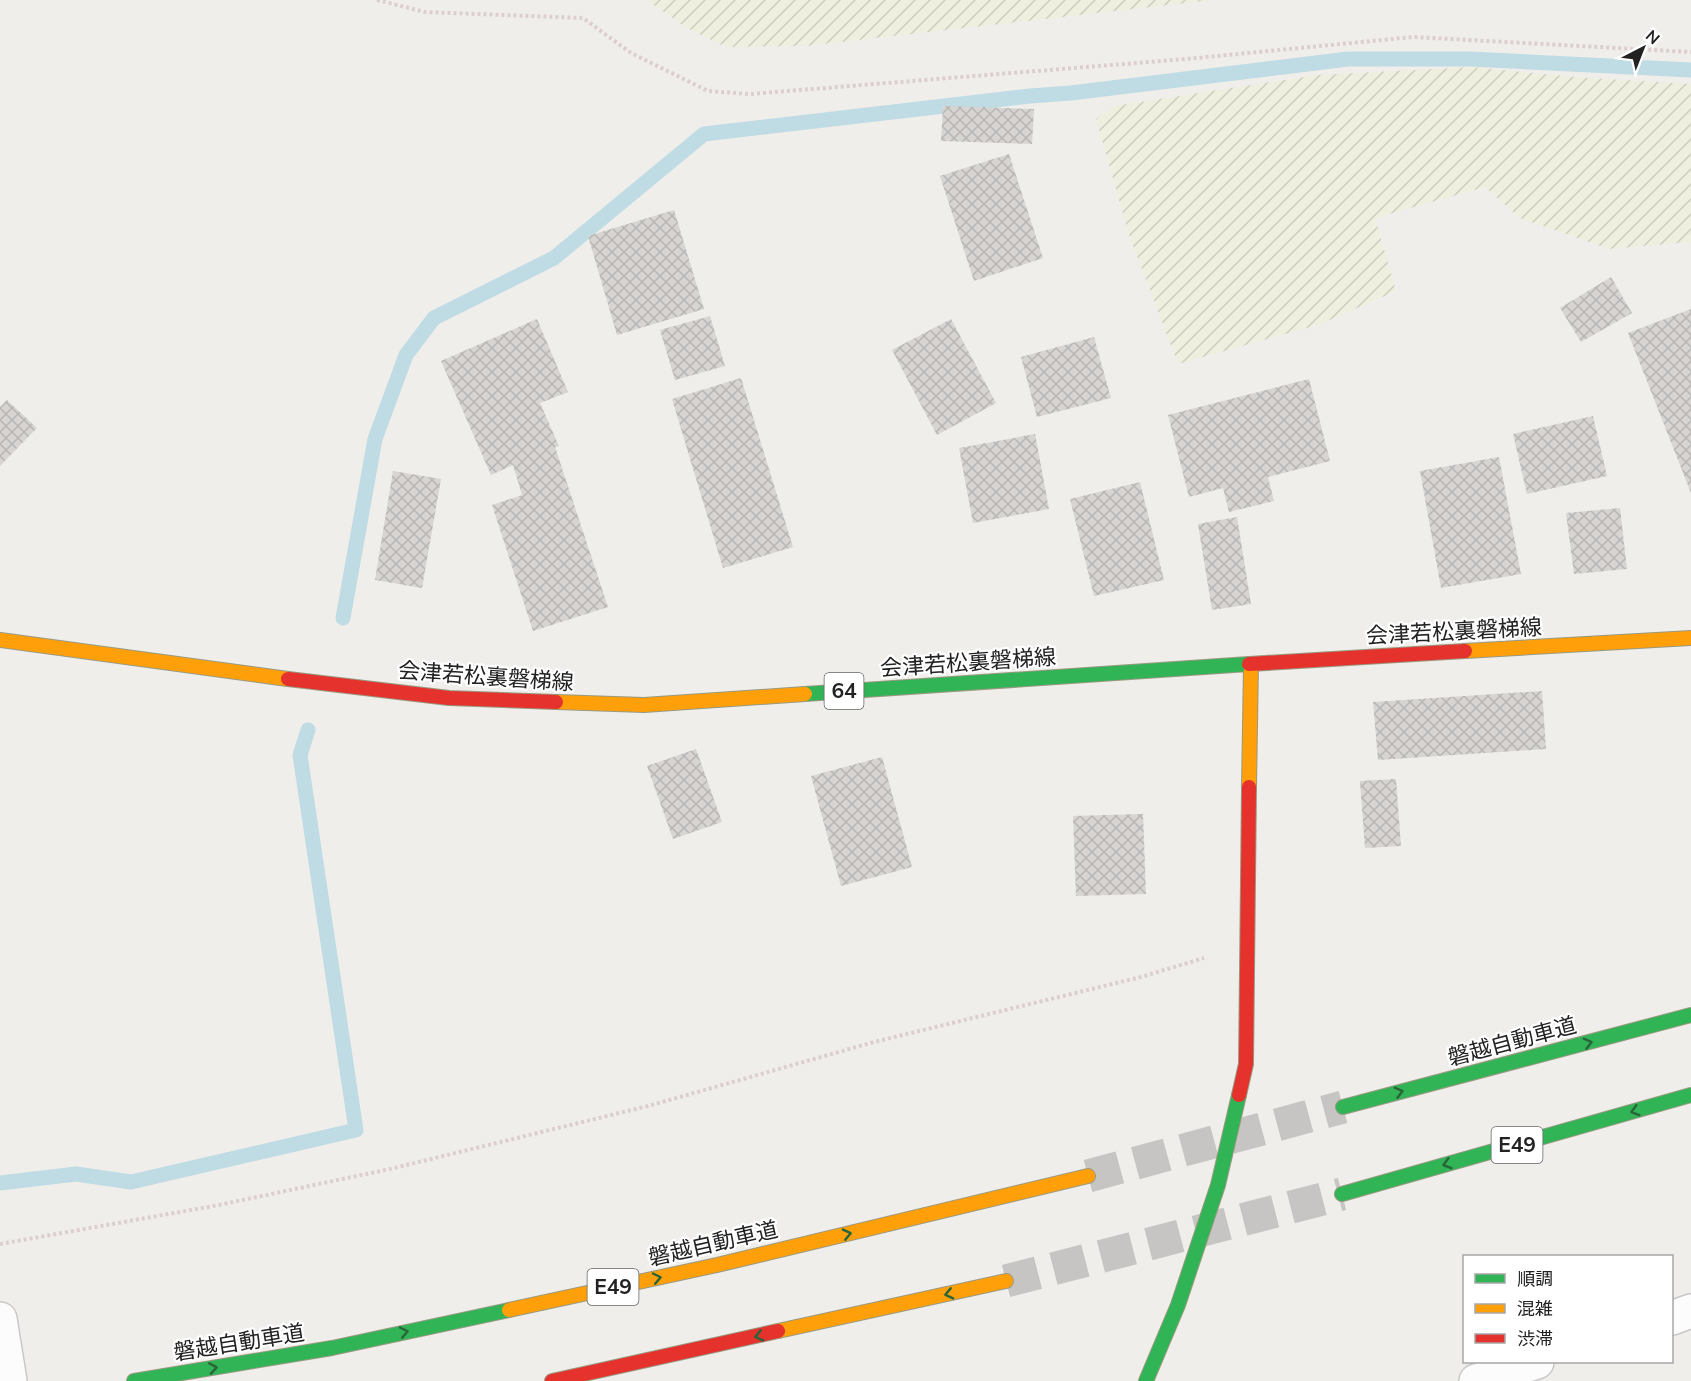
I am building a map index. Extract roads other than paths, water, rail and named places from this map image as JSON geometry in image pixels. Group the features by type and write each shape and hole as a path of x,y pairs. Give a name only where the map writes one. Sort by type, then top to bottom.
{"main road":[{"name":"会津若松裏磐梯線","path":"0,640 246,674 449,698 644,705 1251,664 1691,638"},
{"path":"1146,1381 1178,1305 1218,1185 1246,1064 1251,664"},
{"name":"磐越自動車道","path":"1343,1107 1691,1015"},
{"name":"E49","path":"1342,1194 1691,1095"},
{"name":"磐越自動車道","path":"134,1381 367,1341 717,1265 1088,1176"},
{"path":"552,1381 1006,1281"}],"street":[{"path":"1673,1317 1691,1311"},
{"path":"0,1319 10,1381"},
{"path":"1476,1381 1533,1363"}],"waterway":[{"path":"343,618 375,439 406,355 434,318 554,258 704,134 1348,59 1470,59 1691,70"},
{"path":"0,1183 76,1174 131,1182 356,1130 300,755 308,730"}],"tunnel":[{"path":"1088,1176 1343,1107"},
{"path":"1006,1281 1342,1194"}]}
